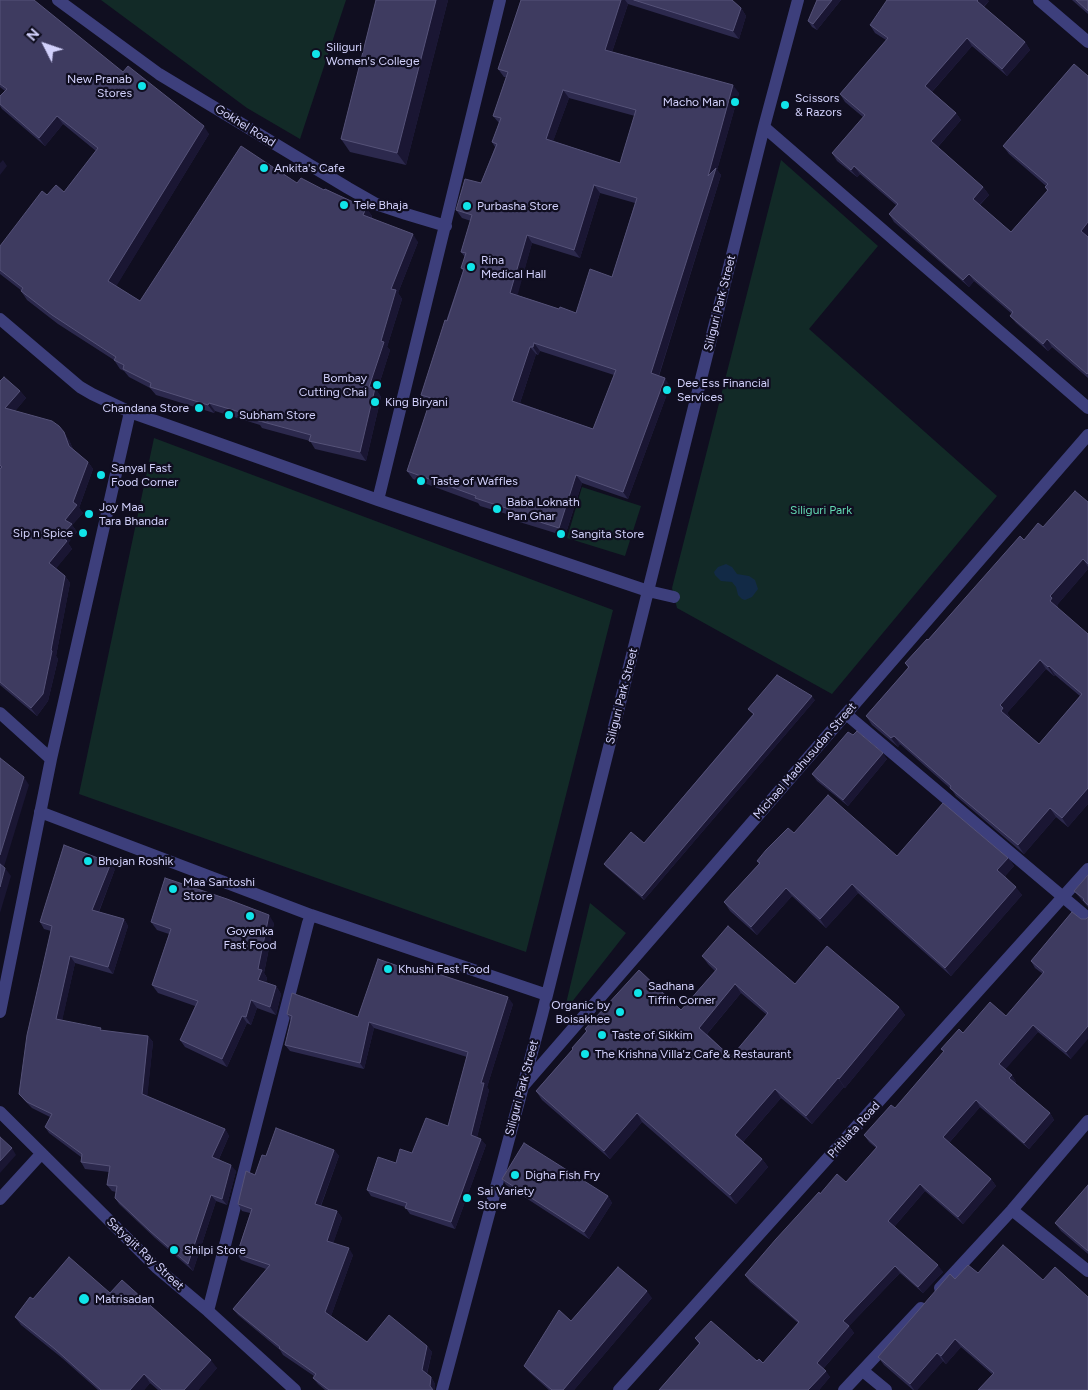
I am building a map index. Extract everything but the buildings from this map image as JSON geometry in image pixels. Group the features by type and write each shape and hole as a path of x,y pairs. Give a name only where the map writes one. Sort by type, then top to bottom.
{"street":[{"name":"Gokhel Road","path":"58,0 159,74 341,184 376,204 446,226"},
{"path":"378,500 500,0"},
{"name":"Siliguri Park Street","path":"442,1390 547,995 764,127 798,0"},
{"path":"1040,0 1088,42"},
{"path":"764,127 1088,408"},
{"path":"0,319 80,387 130,412 378,500 648,591 674,597"},
{"path":"0,1012 51,759 130,412"},
{"name":"Michael Madhusudan Street","path":"522,1087 1088,435"},
{"path":"0,713 51,759"},
{"path":"846,714 1088,918"},
{"path":"40,812 312,915 547,995"},
{"name":"Pritilata Road","path":"619,1390 1088,869"},
{"path":"208,1311 312,915"},
{"name":"Satyajit Ray Street","path":"0,1112 157,1268 208,1311 295,1390"},
{"path":"844,1390 1012,1210 1088,1121"},
{"path":"0,1199 41,1154"},
{"path":"1012,1210 1088,1270"},
{"path":"863,1371 886,1390"}],"green space":[{"path":"101,0 346,0 300,139 247,108"},
{"name":"Siliguri Park","path":"781,160 878,246 809,329 997,496 832,694 677,608 672,588"},
{"path":"154,438 613,610 526,952 79,794"},
{"path":"582,487 641,506 625,556 567,538"},
{"path":"590,903 626,933 564,1012"}],"water":[{"path":"726,564 732,567 737,574 749,576 755,580 758,589 752,597 745,600 742,599 732,582 721,581 715,575 714,572 718,567"}],"place":[{"name":"Siliguri Women's College","path":"316,54"},
{"name":"New Pranab Stores","path":"142,86"},
{"name":"Macho Man","path":"735,102"},
{"name":"Scissors & Razors","path":"785,105"},
{"name":"Ankita's Cafe","path":"264,168"},
{"name":"Tele Bhaja","path":"344,205"},
{"name":"Purbasha Store","path":"467,206"},
{"name":"Rina Medical Hall","path":"471,267"},
{"name":"Bombay Cutting Chai","path":"377,385"},
{"name":"Dee Ess Financial Services","path":"667,390"},
{"name":"King Biryani","path":"375,402"},
{"name":"Chandana Store","path":"199,408"},
{"name":"Subham Store","path":"229,415"},
{"name":"Sanyal Fast Food Corner","path":"101,475"},
{"name":"Taste of Waffles","path":"421,481"},
{"name":"Baba Loknath Pan Ghar","path":"497,509"},
{"name":"Joy Maa Tara Bhandar","path":"89,514"},
{"name":"Sip n Spice","path":"83,533"},
{"name":"Sangita Store","path":"561,534"},
{"name":"Bhojan Roshik","path":"88,861"},
{"name":"Maa Santoshi Store","path":"173,889"},
{"name":"Goyenka Fast Food","path":"250,916"},
{"name":"Khushi Fast Food","path":"388,969"},
{"name":"Sadhana Tiffin Corner","path":"638,993"},
{"name":"Organic by Boisakhee","path":"620,1012"},
{"name":"Taste of Sikkim","path":"602,1035"},
{"name":"The Krishna Villa'z Cafe & Restaurant","path":"585,1054"},
{"name":"Digha Fish Fry","path":"515,1175"},
{"name":"Sai Variety Store","path":"467,1198"},
{"name":"Shilpi Store","path":"174,1250"},
{"name":"Matrisadan","path":"84,1299"}]}
